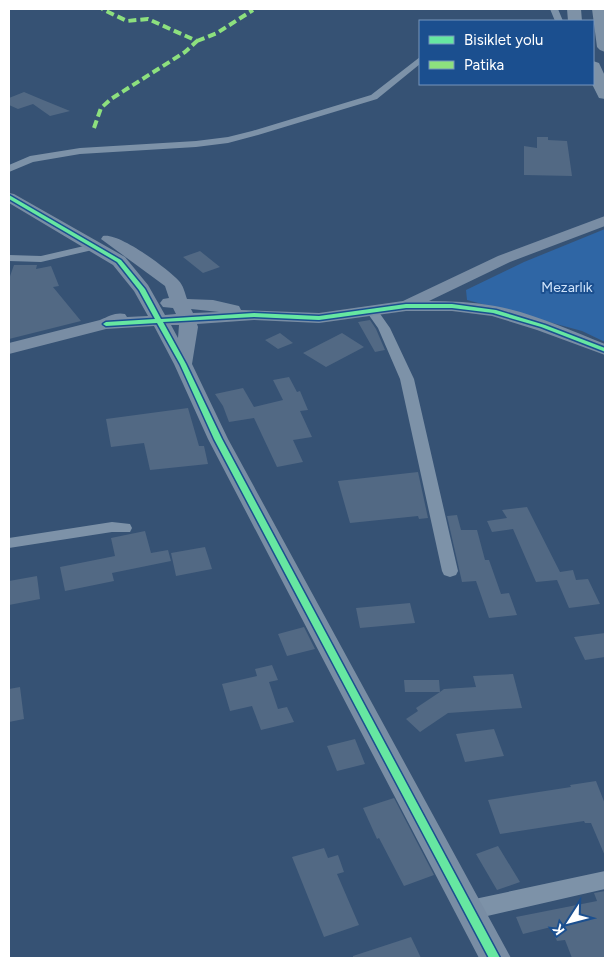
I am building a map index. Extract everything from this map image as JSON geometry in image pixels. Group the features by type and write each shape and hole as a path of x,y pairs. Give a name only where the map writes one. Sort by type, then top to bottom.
{"highway":[{"path":"599,9 605,47"},
{"path":"594,68 605,94"}],"street":[{"path":"9,169 30,159 80,151 196,144 228,140 255,133 374,98 419,61"},
{"path":"9,187 126,248 173,284 189,327 183,364"},
{"path":"9,197 97,246 119,261 142,289 183,364 218,439 495,958"},
{"path":"406,306 504,259 605,222"},
{"path":"9,258 41,259 97,246"},
{"path":"9,349 106,324 150,304 180,302 213,305 254,315"},
{"path":"106,324 254,315 319,318 406,306 452,306 494,311 542,326 605,350"},
{"path":"372,311 384,328 407,379 434,492 450,571"},
{"path":"9,543 112,527 124,528"},
{"path":"470,910 605,880"}],"green space":[{"name":"Mezarlık","path":"605,229 605,342 582,331 467,300 466,290 524,262"}],"building":[{"path":"24,92 70,111 50,116 33,104 18,109 9,105 9,98"},
{"path":"537,137 548,137 548,140 567,141 572,176 524,175 524,146 537,148"},
{"path":"200,251 220,267 203,273 183,257"},
{"path":"14,265 37,265 36,269 51,266 59,286 53,287 81,321 9,339 9,279"},
{"path":"370,320 385,350 375,352 358,322"},
{"path":"280,333 293,343 278,349 265,340"},
{"path":"342,333 364,347 326,367 303,353"},
{"path":"289,377 297,392 300,391 308,410 300,411 312,437 293,440 303,462 277,467 254,418 229,422 223,406 215,394 243,388 254,407 283,400 273,380"},
{"path":"188,408 199,446 204,446 208,464 150,470 144,443 111,447 106,419"},
{"path":"418,472 428,518 419,519 418,516 350,523 338,481"},
{"path":"527,507 560,572 573,570 576,580 588,579 600,604 569,608 557,580 536,582 513,529 492,532 487,521 507,518 502,510"},
{"path":"457,515 461,530 477,530 485,560 489,560 501,594 509,593 517,615 489,618 476,581 462,582 447,516"},
{"path":"145,531 151,553 168,550 171,561 112,573 114,581 65,591 60,567 115,556 111,538"},
{"path":"205,547 212,569 176,576 171,553"},
{"path":"37,576 40,599 9,605 9,581"},
{"path":"410,603 415,623 360,628 356,608"},
{"path":"304,627 315,649 287,656 278,634"},
{"path":"605,633 605,657 585,660 574,637"},
{"path":"272,665 278,680 269,682 278,709 287,707 294,722 261,730 252,706 230,711 222,684 257,676 255,669"},
{"path":"513,674 522,708 448,713 420,732 406,719 418,711 416,708 444,689 476,687 473,676"},
{"path":"404,680 439,680 440,692 405,692"},
{"path":"20,687 24,719 9,722 9,689"},
{"path":"494,729 504,756 465,762 456,734"},
{"path":"355,739 365,764 337,771 327,746"},
{"path":"596,781 605,804 605,856 591,823 585,823 584,821 500,834 488,800 571,787 570,785"},
{"path":"394,798 434,875 404,886 379,838 377,839 363,808"},
{"path":"498,846 520,882 497,890 476,854"},
{"path":"324,848 328,858 338,855 344,872 337,874 359,925 324,937 292,857"},
{"path":"605,891 605,958 572,958 565,940 557,941 551,927 523,934 516,917 597,901 594,893"},
{"path":"411,937 421,958 353,958 353,956"}],"marked path":[{"path":"94,128 101,108 111,99 185,52 197,41 148,19 127,21 102,9"},
{"path":"197,41 217,33 253,10"}],"cycle path":[{"path":"9,197 119,261 142,289 183,364 218,439 495,958"},
{"path":"106,324 254,315 319,318 406,306 452,306 494,311 543,326 605,350"}]}
